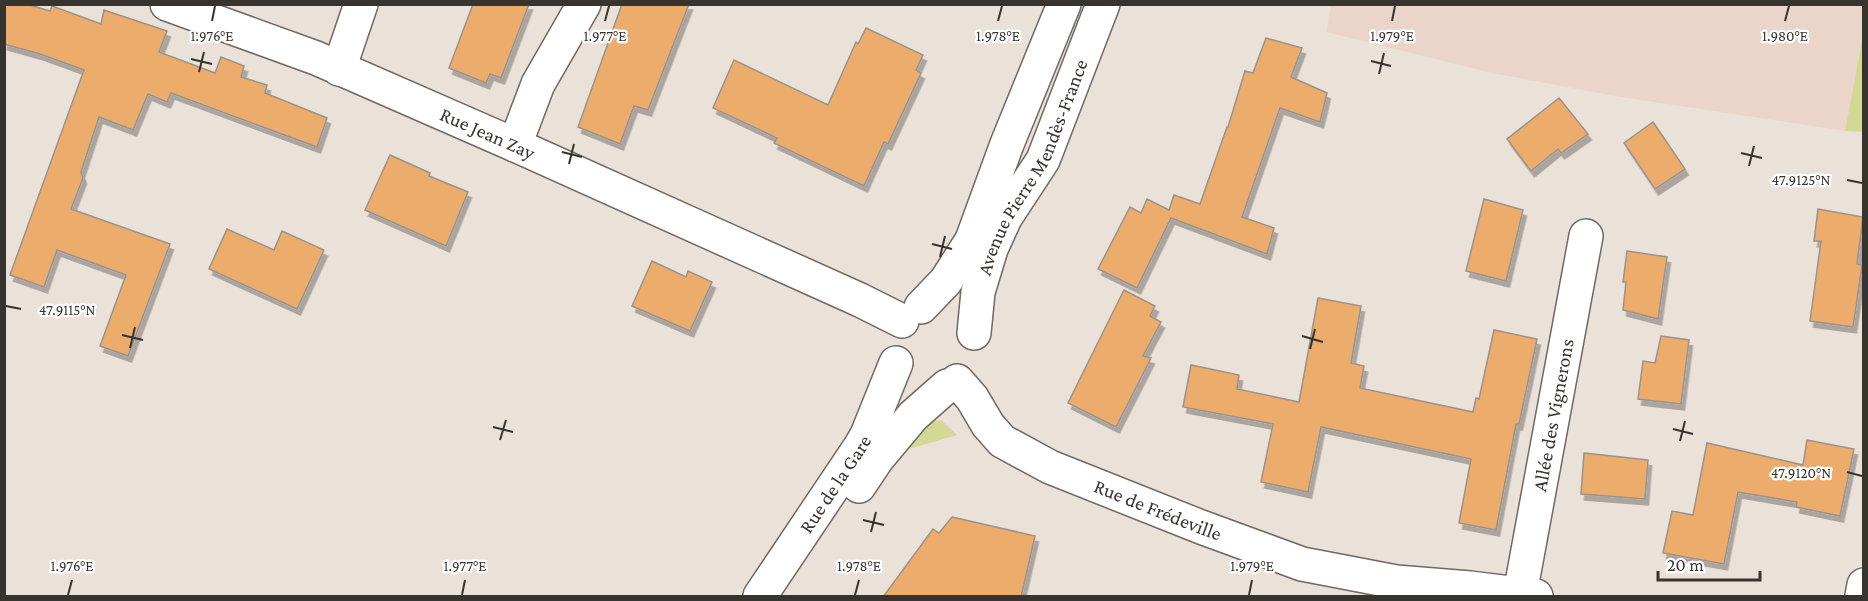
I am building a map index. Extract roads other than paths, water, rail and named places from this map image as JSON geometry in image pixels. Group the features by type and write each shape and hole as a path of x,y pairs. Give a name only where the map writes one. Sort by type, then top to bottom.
{"street":[{"name":"Rue Jean Zay","path":"167,4 316,58 849,295 912,314"},
{"path":"339,69 361,4"},
{"path":"515,145 538,84 584,4"},
{"name":"Avenue Pierre Mendès-France","path":"912,314 946,281 972,240 1007,144 1064,4"},
{"name":"Avenue Pierre Mendès-France","path":"974,333 978,292 991,249 1005,218 1043,160 1103,4"},
{"name":"Allée des Vignerons","path":"1528,595 1586,236"},
{"path":"934,304 952,310 968,320 974,333 976,346 974,360 967,372 952,384 928,387 911,381 896,363 893,341 896,330 912,314 934,304"},
{"name":"Rue de la Gare","path":"760,597 867,435 896,363"},
{"name":"Rue de Frédeville","path":"952,384 972,398 988,425 1002,441 1050,467 1302,564 1396,582 1469,592 1528,595"},
{"name":"Rue de la Gare","path":"784,597 877,459 913,416 952,384"},
{"path":"1862,597 1863,585"}]}
